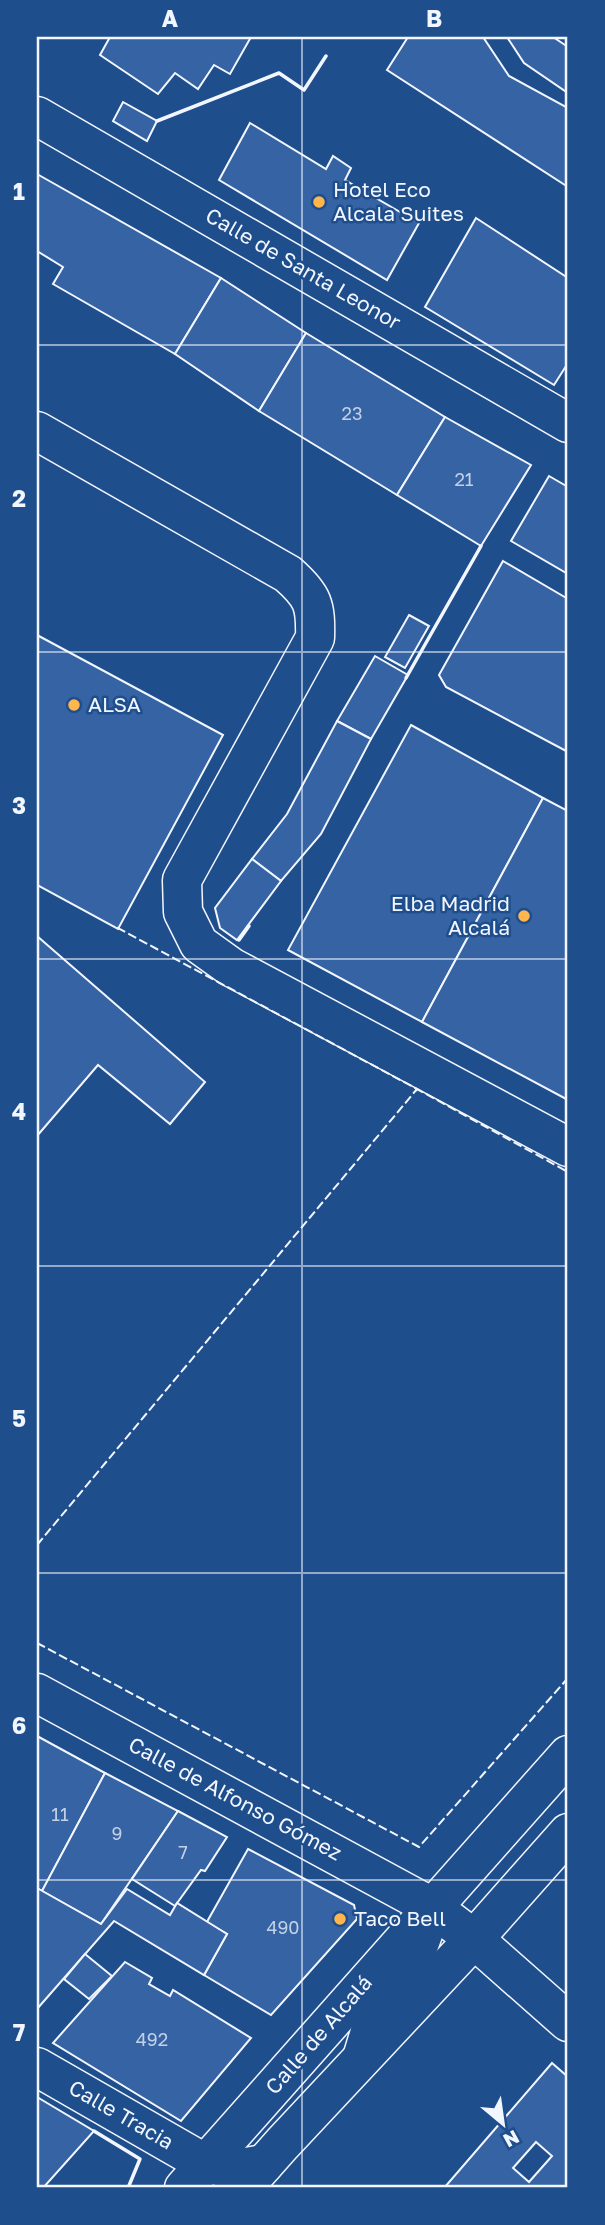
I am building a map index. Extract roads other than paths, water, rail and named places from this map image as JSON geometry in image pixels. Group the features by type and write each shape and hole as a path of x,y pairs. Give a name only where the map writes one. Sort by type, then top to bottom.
{"street":[{"name":"Calle de Santa Leonor","path":"37,116 565,414"},
{"path":"37,431 288,574 307,592 316,612 315,638 183,880 183,912 199,944 230,967 568,1147"},
{"name":"Calle de Alfonso Gómez","path":"37,1693 432,1907"},
{"name":"Calle de Alcalá","path":"195,2176 568,1755"},
{"name":"Calle de Alcalá","path":"195,2176 235,2169 254,2176 474,1940 568,1833"},
{"path":"432,1907 568,2022"},
{"name":"Calle de Alcalá","path":"362,2058 375,2015 408,1975 432,1907"},
{"name":"Calle Tracia","path":"37,2067 195,2176"}],"place":[{"name":"Hotel Eco Alcala Suites","path":"319,202"},
{"name":"ALSA","path":"74,705"},
{"name":"Elba Madrid Alcalá","path":"524,916"},
{"name":"Taco Bell","path":"340,1919"}]}
